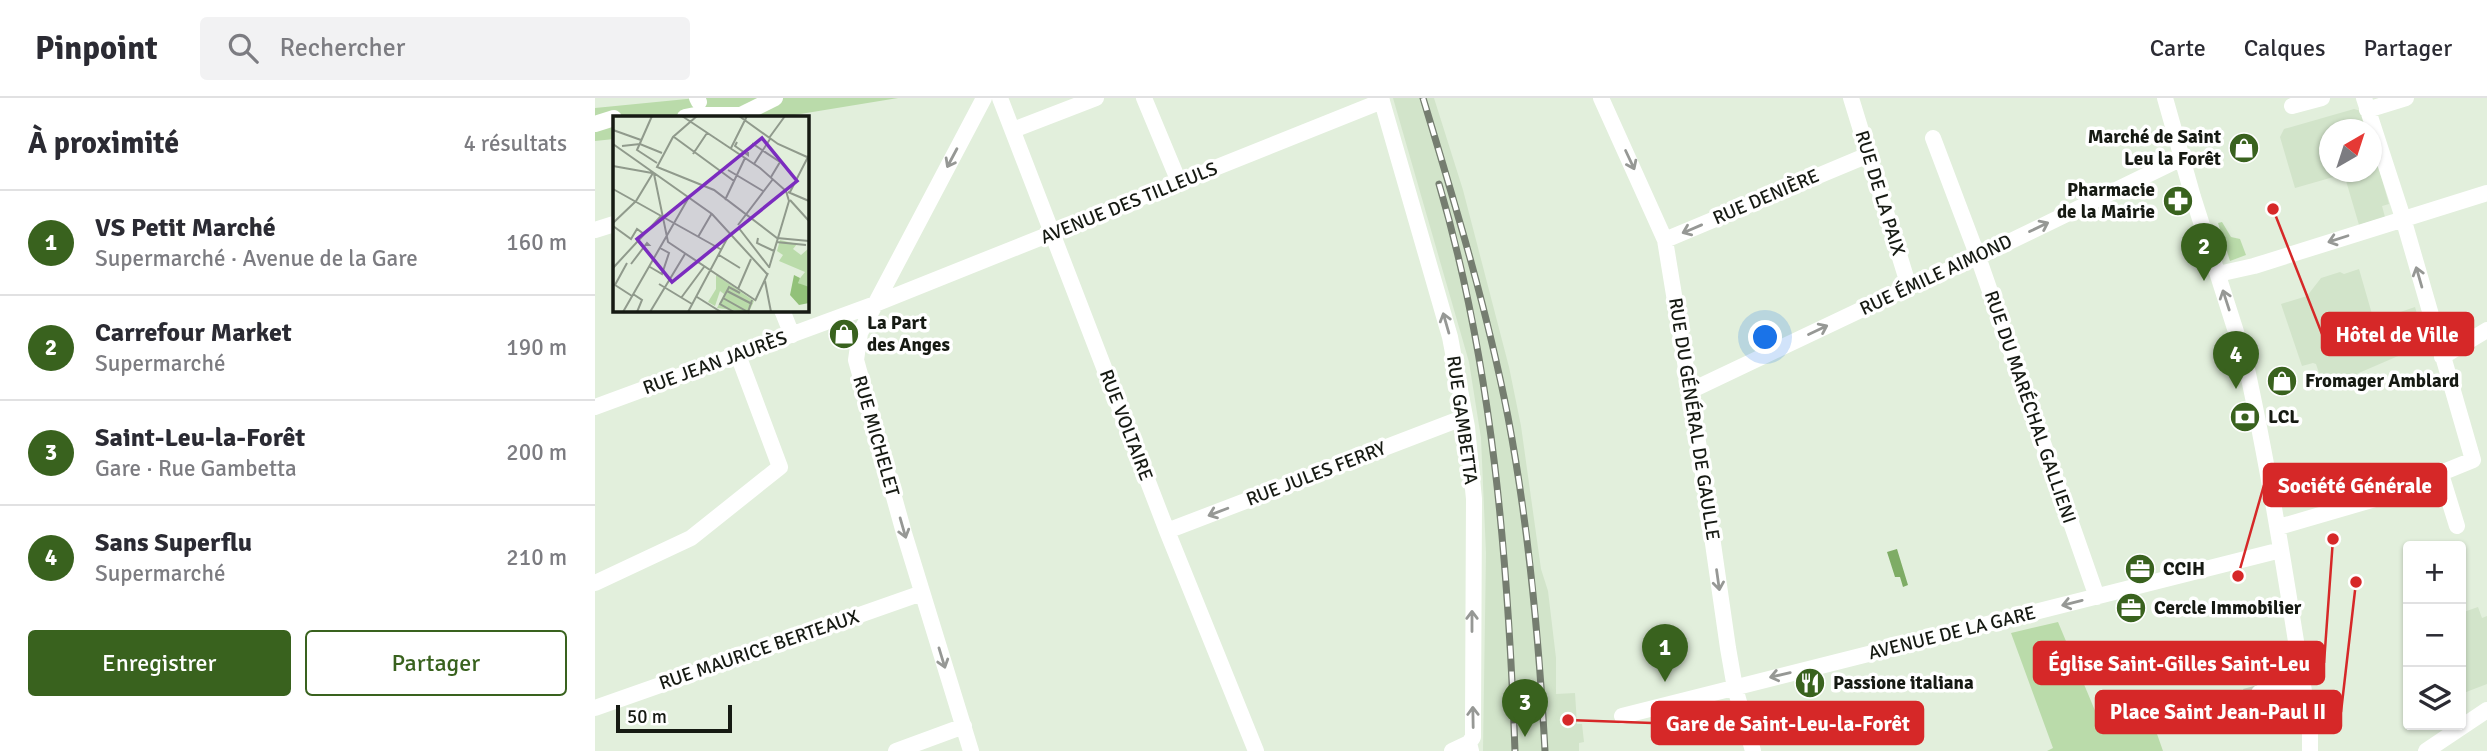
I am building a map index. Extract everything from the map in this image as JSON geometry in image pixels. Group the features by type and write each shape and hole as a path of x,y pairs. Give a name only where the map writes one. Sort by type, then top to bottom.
{"street":[{"path":"690,116 741,115 775,98"},
{"name":"RUE MICHELET","path":"971,751 856,366 858,340 875,304 983,98"},
{"name":"RUE VOLTAIRE","path":"1000,98 1167,531 1256,751"},
{"path":"1013,130 1096,98"},
{"path":"1144,98 1179,182"},
{"name":"RUE DU GÉNÉRAL DE GAULLE","path":"1601,98 1665,240 1735,688 1753,751"},
{"name":"RUE DE LA PAIX","path":"1851,98 1909,287"},
{"path":"2165,98 2245,360 2279,527 2310,729 2310,751"},
{"path":"2293,106 2322,98"},
{"path":"2279,527 2382,497 2473,460 2403,218 2365,104 2406,98"},
{"name":"AVENUE DES TILLEULS","path":"875,304 1382,100"},
{"name":"RUE GAMBETTA","path":"1382,100 1450,337 1465,417 1473,499 1473,737 1470,747"},
{"path":"595,124 613,118"},
{"name":"RUE DU MARÉCHAL GALLIENI","path":"1933,138 1978,257 2097,597"},
{"name":"RUE DENIÈRE","path":"1665,240 1868,155"},
{"name":"RUE ÉMILE AIMOND","path":"1690,391 1978,257 2182,158"},
{"path":"2218,274 2253,266 2487,193"},
{"path":"595,230 613,224"},
{"name":"RUE JEAN JAURÈS","path":"595,407 875,304"},
{"path":"783,312 792,335"},
{"path":"2442,357 2487,330"},
{"path":"595,583 691,538 780,467 738,355"},
{"name":"RUE JULES FERRY","path":"1167,531 1465,417"},
{"path":"2441,474 2457,526"},
{"name":"AVENUE DE LA GARE","path":"1622,716 2281,550"},
{"name":"RUE MAURICE BERTEAUX","path":"595,708 922,593"},
{"path":"2259,693 2303,687"},
{"path":"2150,721 2222,703"},
{"path":"2426,751 2487,710"},
{"path":"896,751 964,726"},
{"path":"1452,751 1470,747"}],"shaded area":[{"path":"697,98 898,98 788,116 613,116 613,139 595,141 595,108"},
{"path":"1393,98 1434,98 1463,190 1509,367 1521,426 1541,569 1548,591 1556,658 1556,694 1575,693 1577,724 1582,724 1584,742 1579,743 1579,751 1483,751 1486,553 1481,438 1469,362"},
{"path":"2354,109 2361,111 2364,119 2319,119"},
{"path":"2319,119 2319,181 2295,188 2280,137 2284,129"},
{"path":"2382,180 2389,204 2382,206 2385,217 2359,225 2346,182 2382,182"},
{"path":"2222,222 2231,237 2240,239 2246,255 2230,261 2218,223"},
{"path":"2359,269 2374,321 2415,307 2426,344 2324,388 2316,364 2302,366 2281,304 2307,296 2321,278"},
{"path":"1897,549 1908,585 1903,587 1900,577 1895,577 1887,552"},
{"path":"2478,607 2482,618 2487,616 2487,684 2466,692 2466,667 2466,611"},
{"path":"2058,622 2101,725 2135,703 2139,709 2151,704 2166,730 2157,734 2163,751 2047,751 2053,748 2011,633"}],"tunnel":[{"path":"2222,703 2259,693"}],"railway":[{"path":"1423,98 1480,297 1508,417 1532,584 1545,751"},
{"path":"1439,184 1473,323 1495,465 1508,608 1515,751"}],"place":[{"name":"Marché de Saint Leu la Forêt","path":"2244,148"},
{"name":"Pharmacie de la Mairie","path":"2178,201"},
{"name":"Hôtel de Ville","path":"2273,209"},
{"name":"Carrefour Market","path":"2204,281"},
{"name":"La Part des Anges","path":"844,334"},
{"name":"Fromager Amblard","path":"2282,381"},
{"name":"Sans Superflu","path":"2236,389"},
{"name":"LCL","path":"2245,417"},
{"name":"Église Saint-Gilles Saint-Leu","path":"2333,539"},
{"name":"CCIH","path":"2140,569"},
{"name":"Société Générale","path":"2238,576"},
{"name":"Place Saint Jean-Paul II","path":"2356,582"},
{"name":"Cercle Immobilier","path":"2131,608"},
{"name":"VS Petit Marché","path":"1665,682"},
{"name":"Passione italiana","path":"1810,683"},
{"name":"Gare de Saint-Leu-la-Forêt","path":"1568,720"},
{"name":"Saint-Leu-la-Forêt","path":"1525,737"}]}
